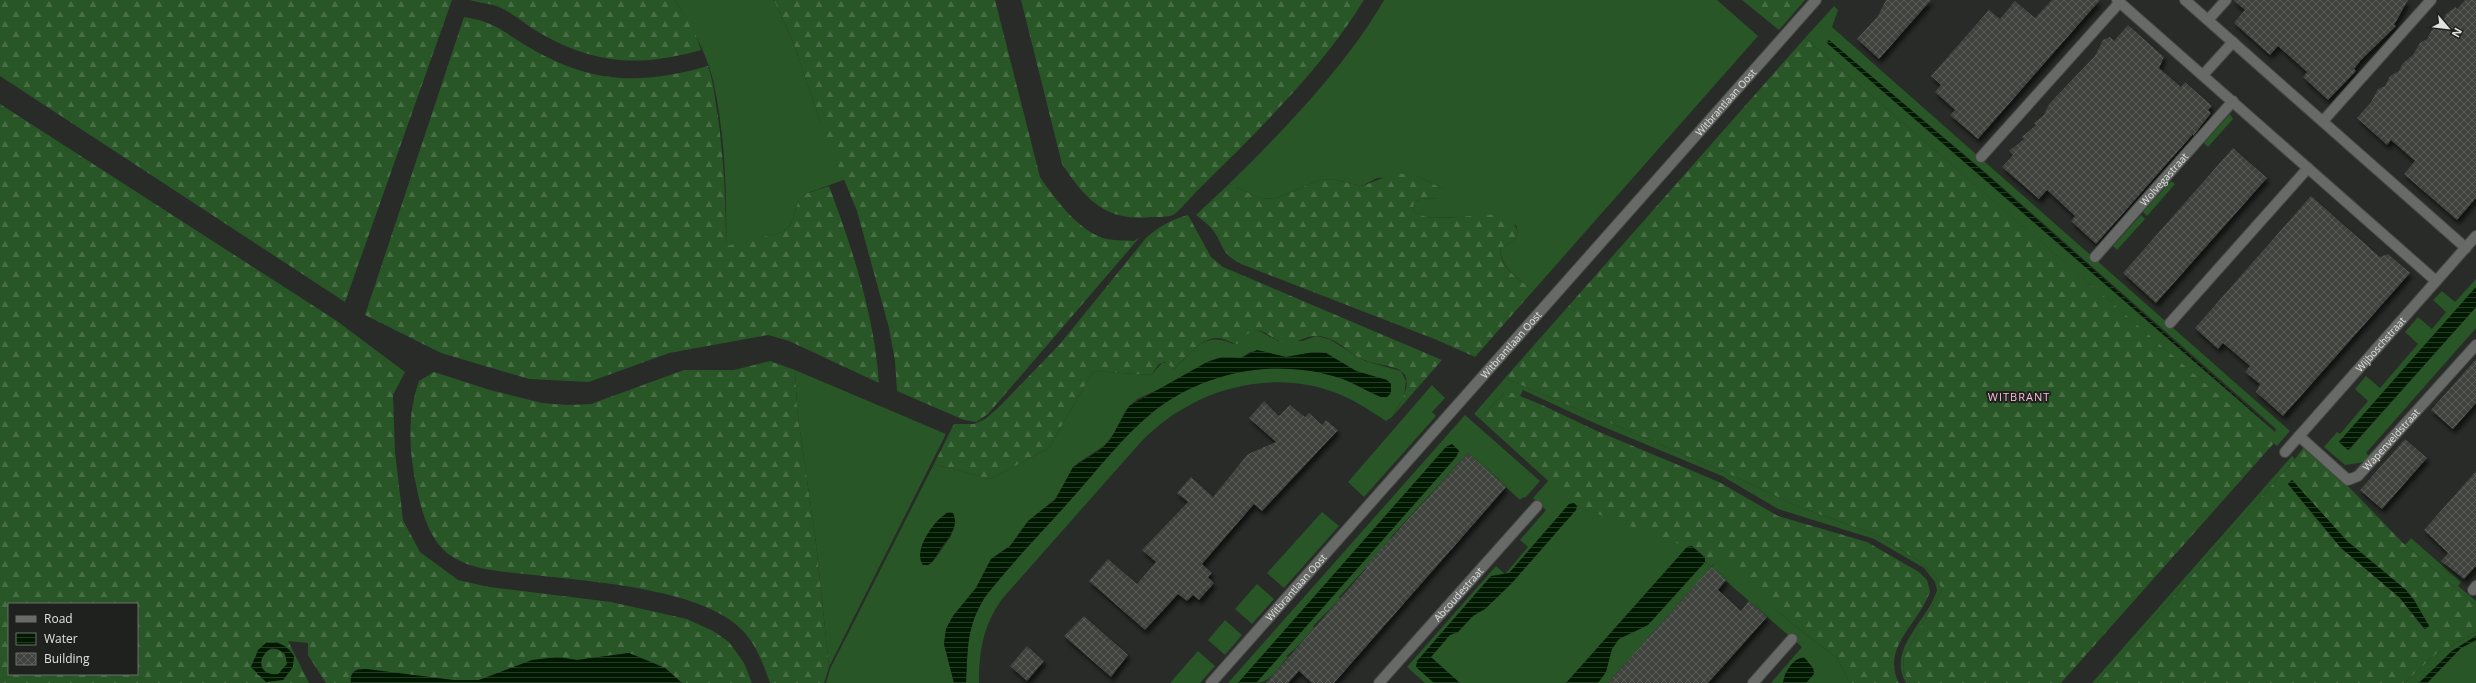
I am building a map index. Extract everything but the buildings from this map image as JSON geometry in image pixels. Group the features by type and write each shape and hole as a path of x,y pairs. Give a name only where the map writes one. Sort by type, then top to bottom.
{"street":[{"path":"2185,0 2466,248"},
{"path":"2208,20 2226,0"},
{"path":"2323,121 2431,0"},
{"path":"1981,157 2119,1 2436,281"},
{"name":"Witbrantlaan Oost","path":"1211,683 1813,3"},
{"path":"2203,75 2233,42"},
{"name":"Wolvegastraat","path":"2095,257 2233,101"},
{"path":"2170,323 2308,168"},
{"name":"Wijboschstraat","path":"2285,452 2476,236"},
{"name":"Wapenveldstraat","path":"2299,436 2348,480 2358,476 2476,345"},
{"name":"Abcoudestraat","path":"1379,683 1537,506"},
{"path":"1753,683 1792,640"}],"green space":[{"path":"0,0 452,0 345,302 0,76"},
{"path":"470,0 675,0 695,33 701,50 658,59 638,61 600,57 580,52 561,44 540,33 499,7"},
{"path":"675,0 774,0 792,39 821,124 846,179 805,194 799,200 791,224 783,232 726,247 723,142 713,80 702,49"},
{"path":"774,0 995,0 1040,177 1067,212 1084,228 1093,234 1114,240 1134,241 1140,237 988,414 976,422 964,420 897,391 895,361 889,328 857,211 821,124 792,39"},
{"path":"1021,0 1364,0 1348,25 1289,97 1179,210 1173,215 1168,216 1136,218 1122,216 1099,206 1080,188 1062,164"},
{"path":"1384,0 1717,0 1758,36 1534,290 1517,278 1507,268 1501,256 1500,249 1514,240 1518,232 1516,225 1472,217 1434,218 1420,215 1413,211 1414,203 1422,198 1438,199 1443,189 1417,176 1377,178 1362,186 1332,179 1320,180 1274,199 1260,198 1229,184 1292,120 1312,97 1369,25"},
{"path":"1742,0 1805,0 1779,30"},
{"path":"1834,6 1838,10 1832,27 2290,431 2277,446 1805,38","holes":["1828,40 1986,173 2276,429 2275,432 1827,43"]},
{"path":"464,17 493,25 554,61 597,75 618,78 639,78 684,72 708,66 712,79 722,150 726,246 783,232 791,224 799,200 805,194 829,186 846,233 861,283 873,333 879,383 789,341 768,335 669,353 589,382 529,379 441,353 365,315"},
{"path":"1805,38 2274,443 2061,683 1910,683 1903,671 1904,656 1942,589 1935,576 1919,561 1877,535 1799,507 1736,477 1505,378"},
{"path":"0,104 337,321 405,372 393,395 395,452 403,520 420,552 458,580 489,587 611,602 687,619 713,631 729,642 744,663 752,683 682,683 665,668 629,653 577,660 557,657 479,680 453,680 358,669 353,672 351,683 326,683 308,655 308,643 288,641 309,683 0,683","holes":["276,642 285,646 293,667 283,680 257,675 258,650"]},
{"path":"2230,114 2233,119 2208,147 2204,143"},
{"path":"1396,173 1417,176 1443,189 1443,195 1438,199 1422,198 1414,203 1413,211 1425,216 1440,218 1487,215 1501,216 1511,221 1518,232 1514,240 1500,249 1501,256 1503,262 1511,273 1534,290 1475,357 1437,340 1241,264 1225,252 1211,228 1196,215 1229,184 1260,198 1274,199 1320,180 1332,179 1362,186"},
{"path":"2171,181 2175,184 2147,216 2143,212"},
{"path":"1188,215 1211,257 1223,267 1442,360 1392,417 1406,391 1406,377 1402,372 1395,368 1364,360 1335,341 1324,337 1313,336 1294,342 1285,343 1258,330 1247,334 1237,344 1219,338 1213,338 1200,344 1174,369 1165,362 1159,364 1151,375 1093,371 1049,448 990,479 934,464 954,424 974,424 985,419 998,408 1060,344 1146,238 1155,230 1176,219"},
{"path":"2141,215 2145,219 2117,250 2113,246"},
{"path":"2476,279 2476,287 2339,442 2349,450 2476,307 2476,328 2366,453 2370,456 2365,462 2345,465 2324,447 2337,432 2340,434 2368,401 2355,389 2366,376 2380,388 2418,344 2405,332 2418,317 2432,329 2446,312 2433,300 2442,291 2455,302"},
{"path":"1258,330 1278,341 1302,341 1316,336 1329,339 1365,361 1401,371 1406,381 1404,397 1392,417 1386,421 1359,404 1341,395 1314,387 1287,383 1260,383 1233,388 1208,396 1183,409 1160,424 1140,443 1002,599 990,619 983,639 979,683 966,683 971,628 974,618 985,597 1112,452 1132,430 1154,411 1175,397 1220,377 1244,371 1269,369 1294,369 1319,372 1343,379 1381,397 1389,395 1379,378 1356,371 1326,353 1314,352 1286,357 1261,351 1250,352 1241,358 1223,357 1212,360 1173,383 1137,399 1126,410 1113,435 1105,445 1078,463 1055,499 1033,517 1010,546 991,559 976,588 953,616 946,629 944,644 954,683 826,683 830,669 934,464 990,479 1049,448 1093,371 1151,375 1162,363 1168,363 1174,369 1200,344 1214,339 1223,340 1233,344 1250,332","holes":["951,512 954,517 951,536 935,559 946,513"]},
{"path":"770,361 795,370 797,409 816,543 829,667 824,683 770,683 756,648 742,630 723,616 699,604 640,588 484,569 465,563 447,553 440,546 430,531 420,504 416,485 410,433 412,406 419,381 434,372 490,390 542,403 567,405 591,404 684,370 734,370"},
{"path":"795,370 946,434 829,667 816,543 797,409"},
{"path":"1505,378 1736,477 1799,507 1877,535 1919,561 1935,576 1942,589 1904,656 1903,671 1910,683 1906,683 1901,671 1901,658 1911,635 1926,613 1937,590 1935,582 1924,568 1874,539 1778,509 1722,476 1592,422 1523,390 1520,396 1504,393 1480,419 1474,414"},
{"path":"1432,385 1445,398 1432,412 1436,416 1364,497 1348,482"},
{"path":"1504,393 1513,393 1542,405 1597,431 1719,482 1778,516 1867,542 1919,572 1927,580 1930,591 1919,613 1898,646 1895,658 1895,670 1899,683 1850,683 1837,658 1790,622 1719,559 1711,567 1705,562 1705,557 1692,546 1687,547 1576,506 1480,419"},
{"path":"1465,415 1540,481 1525,498 1523,497 1520,500 1468,453 1390,538 1392,540 1339,597 1340,599 1313,626 1314,628 1294,650 1286,656 1288,657 1274,674 1266,680 1256,683 1456,457 1459,451 1452,444 1446,447 1238,683 1228,683"},
{"path":"2304,447 2341,479 2405,545 2476,605 2476,632 2436,654 2404,683 2097,683","holes":["2292,480 2347,541 2406,590 2414,600 2429,626 2424,629 2399,597 2341,548 2288,484"]},
{"path":"2292,456 2295,459 2097,683 2092,683"},
{"path":"1549,480 1576,506 1692,546 1705,558 1705,562 1711,567 1608,683 1425,683 1407,667 1496,566 1505,574 1528,547 1520,540 1546,510 1533,498"},
{"path":"1322,512 1339,526 1284,588 1267,573"},
{"path":"2411,538 2461,582 2458,586 2476,601 2476,605 2405,545"},
{"path":"1719,558 1790,622 1837,658 1850,683 1806,683 1814,673 1813,668 1785,673 1783,683 1771,683 1802,647 1711,568"},
{"path":"1257,584 1274,599 1252,624 1235,609"},
{"path":"1225,620 1242,635 1225,655 1208,640"},
{"path":"2476,632 2476,636 2452,651 2419,683 2404,683 2436,654"},
{"path":"2476,640 2476,683 2427,683 2461,648"},
{"path":"274,649 283,653 287,662 283,671 274,675 265,671 261,662 265,653"},
{"path":"1198,651 1215,666 1200,683 1170,683"}],"water":[{"path":"1829,40 1986,174 2276,432 1827,43"},
{"path":"2476,287 2476,307 2348,450 2339,442"},
{"path":"1257,350 1286,357 1314,352 1326,353 1356,371 1387,380 1391,384 1391,393 1387,397 1381,397 1343,379 1319,372 1294,369 1269,369 1244,371 1220,377 1175,397 1154,411 1132,430 995,584 979,608 971,628 966,683 954,683 944,644 946,629 953,616 976,588 991,559 1010,546 1028,521 1055,500 1073,467 1100,450 1110,440 1129,406 1207,362 1223,357 1241,358"},
{"path":"1452,444 1459,451 1456,457 1256,683 1238,683 1446,447"},
{"path":"2292,480 2347,541 2406,590 2414,600 2429,626 2425,629 2399,597 2341,548 2288,484"},
{"path":"1574,503 1577,506 1576,510 1511,584 1485,609 1473,616 1458,632 1450,635 1431,657 1460,683 1434,683 1416,667 1417,661 1491,576 1509,573 1569,504"},
{"path":"949,512 953,513 955,518 952,533 935,559 928,565 923,565 920,559 920,552 923,544 937,521"},
{"path":"1692,546 1705,558 1705,562 1648,625 1619,639 1612,649 1606,672 1598,683 1566,683 1687,547"},
{"path":"2476,636 2476,640 2461,648 2427,683 2419,683 2452,651"},
{"path":"267,642 279,644 289,649 294,656 293,667 283,680 266,682 251,667 258,650","holes":["271,648 278,649 285,654 287,664 278,674 271,674 263,669 261,666 261,661 266,652"]},
{"path":"629,653 665,668 682,683 351,683 351,676 353,673 357,670 363,669 453,680 479,680 532,660 557,657 577,660"},
{"path":"1804,657 1813,668 1814,674 1806,683 1783,683 1785,675 1793,663"}],"district":[{"name":"WITBRANT","path":"2019,396"}]}
